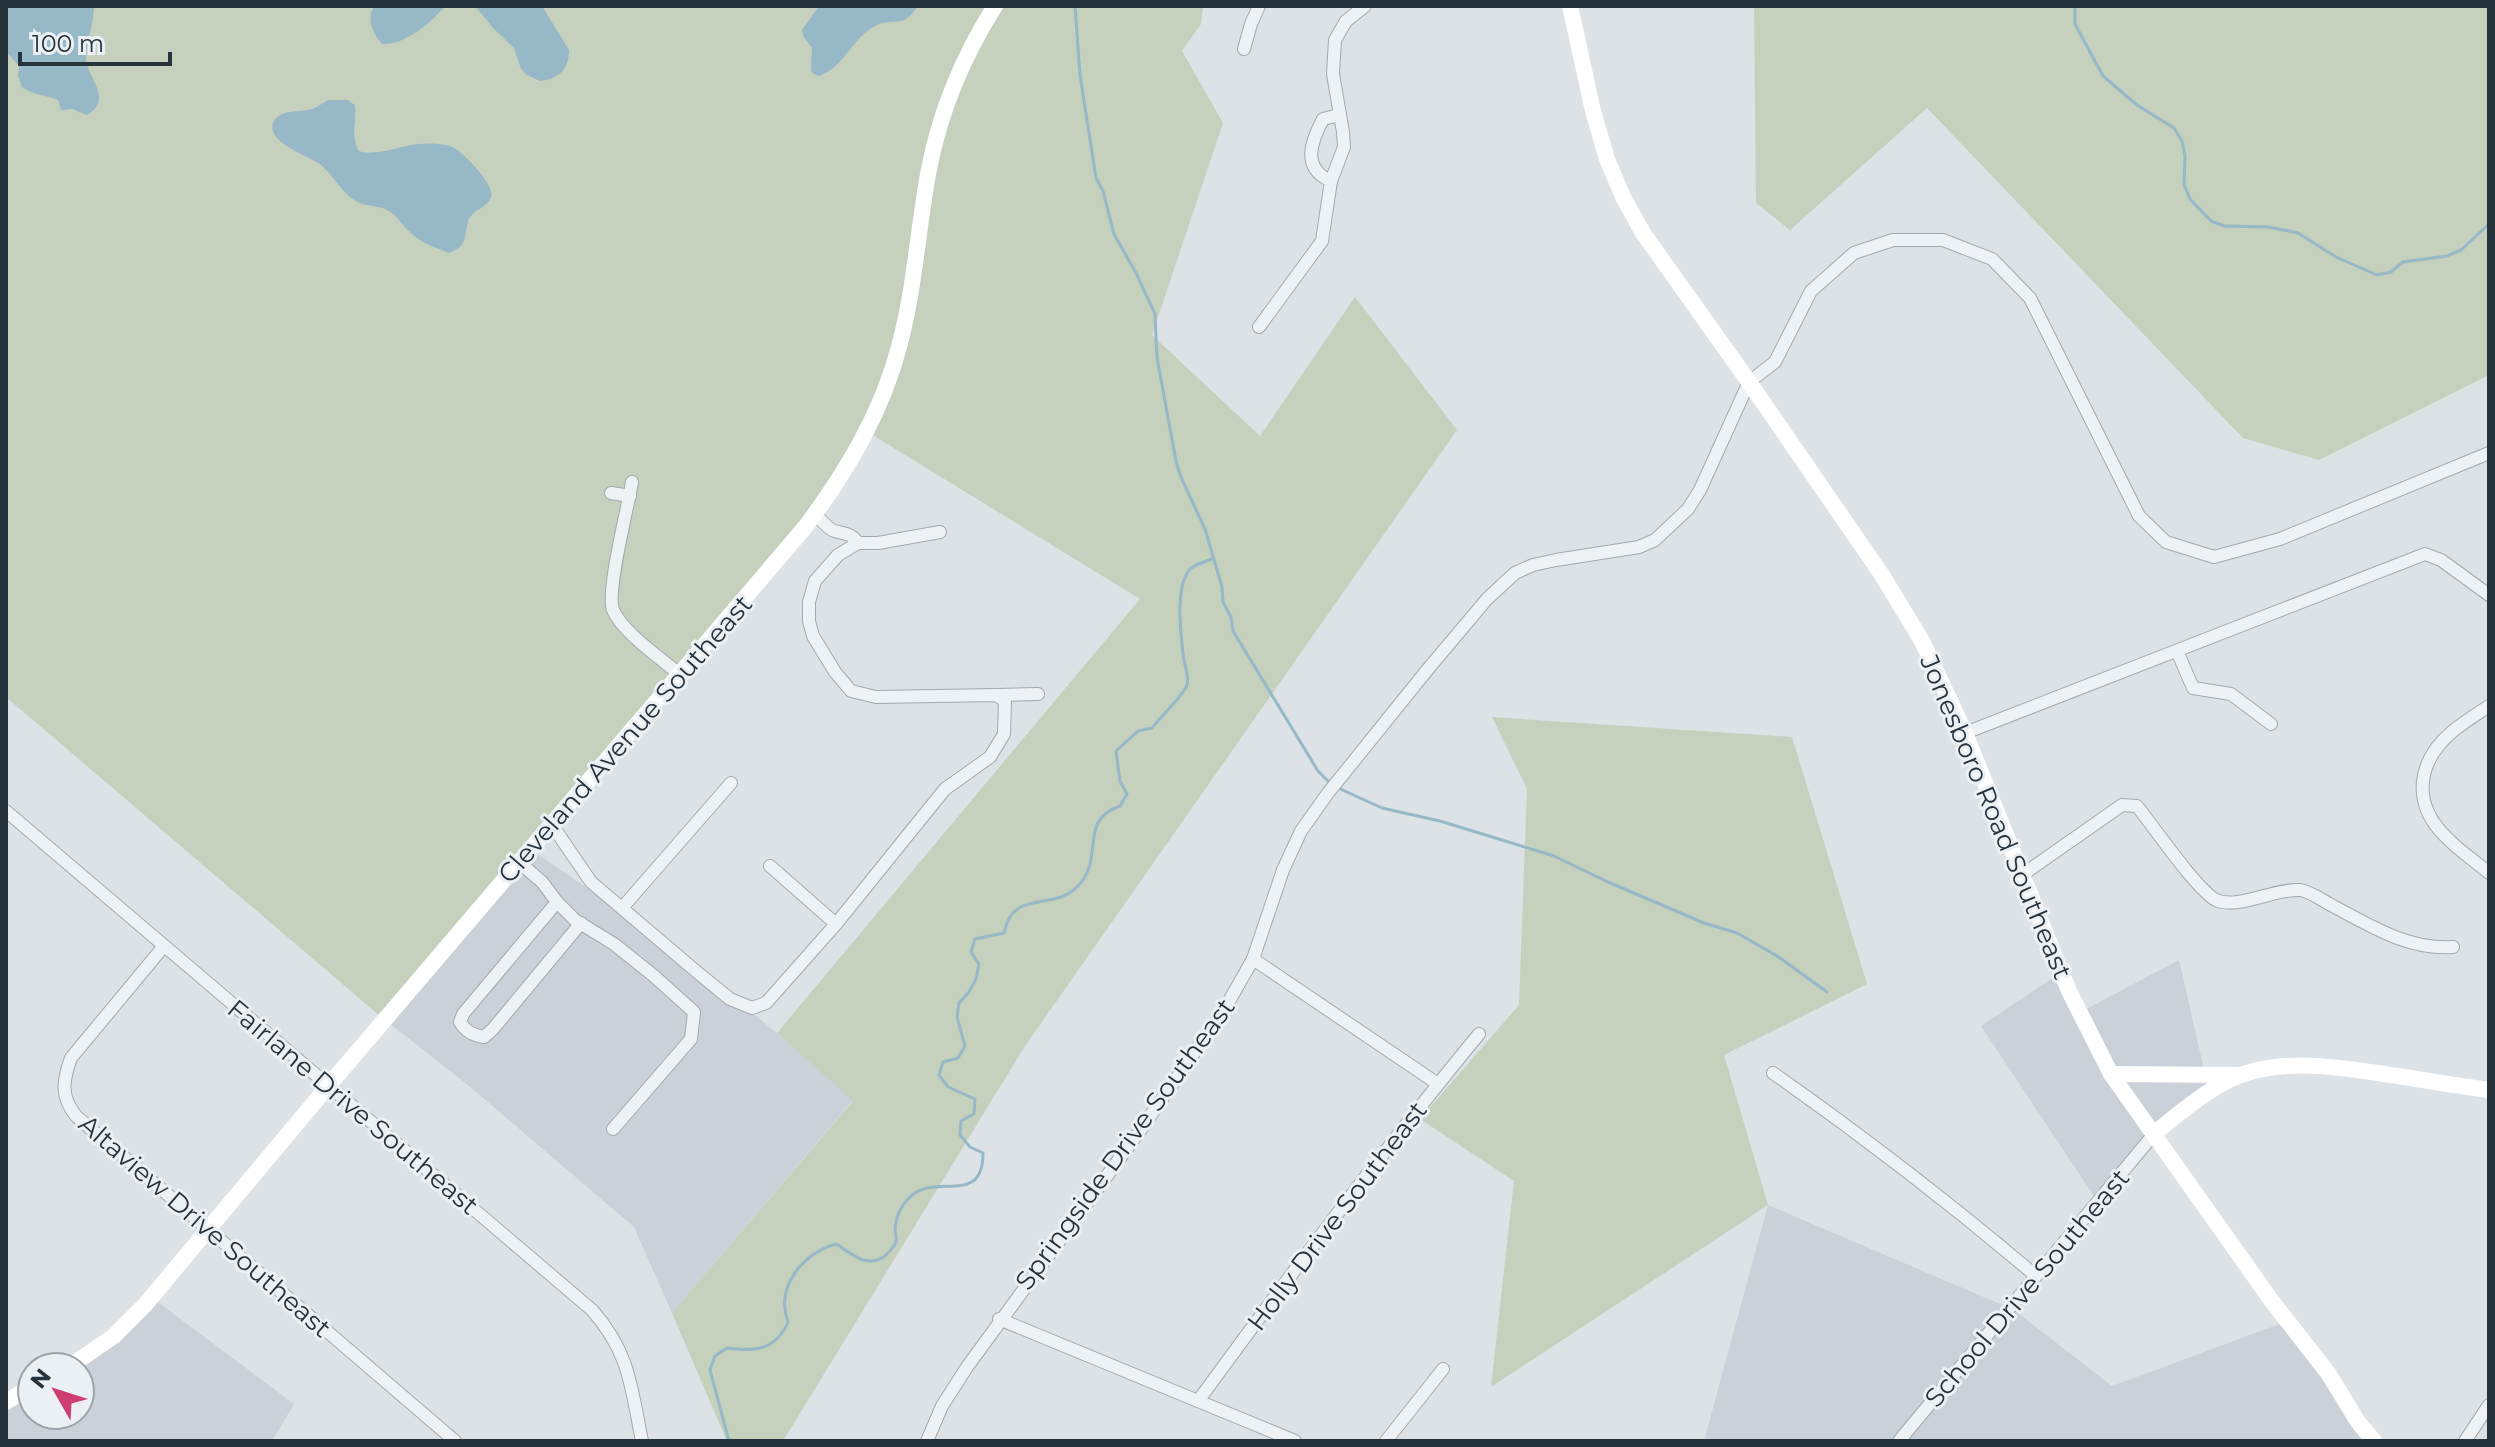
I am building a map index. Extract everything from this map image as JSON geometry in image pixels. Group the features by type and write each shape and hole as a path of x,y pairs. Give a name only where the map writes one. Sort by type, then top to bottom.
{"main road":[{"name":"Cleveland Avenue Southeast","path":"92,1351 114,1336 144,1306 680,675 815,514 841,478 889,380 914,284 929,168 939,132 971,48 995,6"},
{"name":"Jonesboro Road Southeast","path":"1570,6 1593,111 1607,159 1623,197 1643,233 1749,382 1885,581 1922,641 1965,733 2069,991 2111,1074 2374,1441"},
{"path":"2154,1134 2225,1082 2276,1068 2335,1066 2489,1090"},
{"path":"2111,1074 2243,1075"}],"street":[{"path":"1244,49 1259,6"},
{"path":"1259,327 1322,241 1331,181 1344,147 1333,74 1335,40 1346,21 1365,6"},
{"path":"1331,181 1320,177 1312,164 1311,142 1323,119 1339,115"},
{"path":"1749,382 1775,362 1811,291 1854,253 1893,240 1943,240 1992,259 2030,298 2139,516 2166,542 2214,557 2227,554 2280,539 2489,453"},
{"name":"Springside Drive Southeast","path":"927,1441 942,1406 999,1319 1185,1069 1224,1010 1253,959 1283,870 1301,831 1328,793 1487,599 1515,573 1533,565 1639,547 1655,540 1688,509 1700,490 1725,429 1749,382"},
{"path":"632,482 611,587 613,609 625,627 680,675"},
{"path":"611,493 630,496"},
{"path":"815,514 833,530 854,536 858,543"},
{"path":"833,530 833,548 838,555"},
{"path":"940,532 878,543 858,543 838,555 815,581 809,602 809,621 821,652 851,691 876,697 1038,694"},
{"path":"1965,733 2425,554 2441,560 2489,595"},
{"path":"2177,651 2193,688 2231,694 2271,724"},
{"path":"552,825 591,882 730,999 752,1008 766,1003 836,924 945,789 990,757 1004,734 1005,701 996,695"},
{"path":"2489,706 2453,731 2436,748 2422,782 2422,800 2430,819 2446,838 2489,873"},
{"path":"622,908 731,783"},
{"path":"2022,875 2122,805 2137,806 2198,884 2216,900 2229,903 2302,890 2386,934 2434,948 2453,947"},
{"name":"Fairlane Drive Southeast","path":"6,811 592,1310 608,1328 621,1352 642,1441"},
{"path":"519,862 581,923 614,944 694,1012 691,1039 613,1129"},
{"path":"770,866 836,924"},
{"path":"557,902 463,1014 460,1022 465,1029 473,1035 484,1037 493,1029 581,923"},
{"name":"Altaview Drive Southeast","path":"164,946 71,1058 64,1078 64,1095 69,1107 455,1441"},
{"path":"1253,959 1438,1084"},
{"name":"Holly Drive Southeast","path":"1198,1401 1479,1034"},
{"path":"1773,1073 1866,1139 1968,1218 2036,1276"},
{"name":"School Drive Southeast","path":"1899,1441 2154,1134"},
{"path":"999,1319 1295,1441"},
{"path":"1386,1441 1443,1369"},
{"path":"2465,1441 2489,1405"}],"shaded area":[{"path":"534,852 641,924 777,1033 853,1100 672,1313 634,1227 468,1085 380,1016"},
{"path":"2179,960 2208,1087 2100,1205 1981,1026 2060,973 2077,1014"},
{"path":"1768,1205 2014,1310 2112,1386 2280,1324 2370,1441 1704,1441"},
{"path":"155,1300 294,1404 272,1441 6,1441 6,1404 16,1399 16,1431 96,1431 96,1353"}],"green space":[{"path":"6,6 1203,6 1201,24 1182,51 1223,123 1152,335 1260,436 1355,297 1457,430 1025,1046 783,1441 727,1441 672,1313 853,1101 777,1033 1140,599 871,434 831,501 380,1016 6,697"},
{"path":"1754,6 2489,6 2489,375 2319,460 2243,438 1927,108 1790,230 1756,203"},
{"path":"1492,717 1792,737 1867,984 1724,1055 1768,1205 1491,1387 1514,1181 1420,1119 1519,1005 1527,789"}],"water":[{"path":"6,6 94,6 86,58 99,95 95,109 87,115 72,109 61,110 58,100 22,87 18,76 19,66 6,51"},
{"path":"375,6 445,6 425,26 408,37 382,44 371,25"},
{"path":"475,6 542,6 569,50 565,68 547,80 540,81 527,75 521,69 514,48"},
{"path":"819,6 918,6 902,21 882,23 867,31 834,67 818,76 811,72 812,48 802,30"},
{"path":"328,100 347,100 355,105 354,134 359,151 372,153 438,144 456,149 473,164 489,185 491,197 469,219 460,247 449,253 419,240 389,211 354,200 321,165 276,137 273,123 280,115 312,109"}],"waterway":[{"path":"1075,6 1080,75 1096,178 1103,191 1114,234 1155,314 1157,358 1180,475 1205,529 1233,631 1318,771 1330,783"},
{"path":"2075,6 2075,24 2103,76 2137,105 2174,128 2182,141 2185,156 2184,185 2190,199 2211,221 2224,226 2269,227 2298,233 2336,257 2377,275 2391,272 2403,262 2447,256 2461,250 2489,224"},
{"path":"729,1441 710,1370 715,1356 727,1348 747,1350 764,1347 777,1338 788,1322 785,1296 789,1285 794,1274 812,1255 836,1244 859,1259 878,1260 895,1244 897,1219 911,1196 925,1188 968,1184 981,1169 983,1153 970,1147 960,1135 961,1121 974,1114 975,1099 948,1087 939,1075 943,1062 958,1058 965,1046 957,1017 959,1003 976,979 979,964 971,952 975,939 1004,933 1016,910 1067,894 1085,876 1099,821 1107,812 1120,806 1127,794 1120,781 1116,751 1138,731 1152,728 1187,685 1180,626 1182,588 1190,569 1212,559"},
{"path":"1336,787 1382,808 1440,821 1554,856 1704,923 1737,933 1777,956 1827,992"}]}
